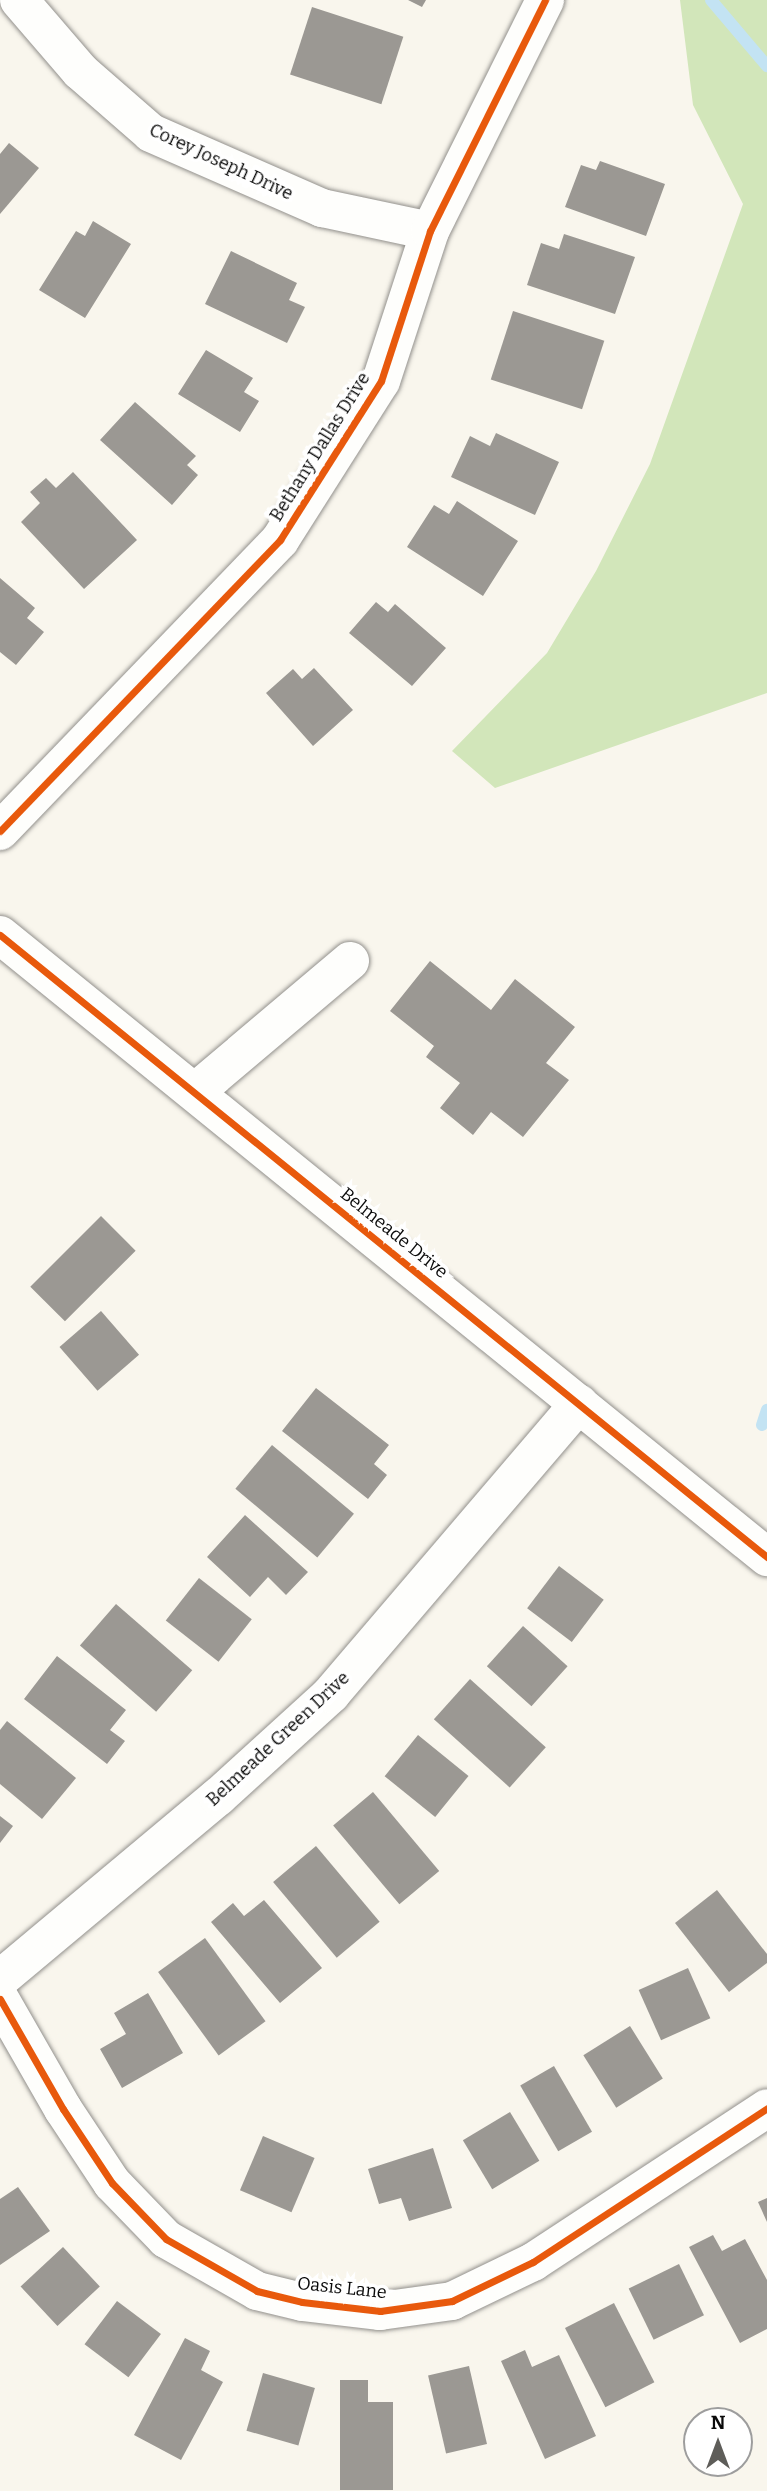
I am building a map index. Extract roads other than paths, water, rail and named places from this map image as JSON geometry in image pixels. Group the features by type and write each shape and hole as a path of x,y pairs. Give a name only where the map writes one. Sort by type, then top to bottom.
{"street":[{"name":"Corey Joseph Drive","path":"19,0 80,71 151,133 322,208 429,231"},
{"name":"Bethany Dallas Drive","path":"0,831 280,540 382,381 429,231 545,0"},
{"name":"Belmeade Drive","path":"0,935 767,1557"},
{"path":"195,1092 351,961"},
{"name":"Belmeade Green Drive","path":"0,1979 218,1797 331,1694 579,1404"},
{"name":"Oasis Lane","path":"0,1999 62,2109 112,2183 166,2239 257,2291 302,2302 380,2311 452,2301 533,2262 767,2108"}],"waterway":[{"path":"711,0 767,66"},
{"path":"762,1425 767,1410"}]}
